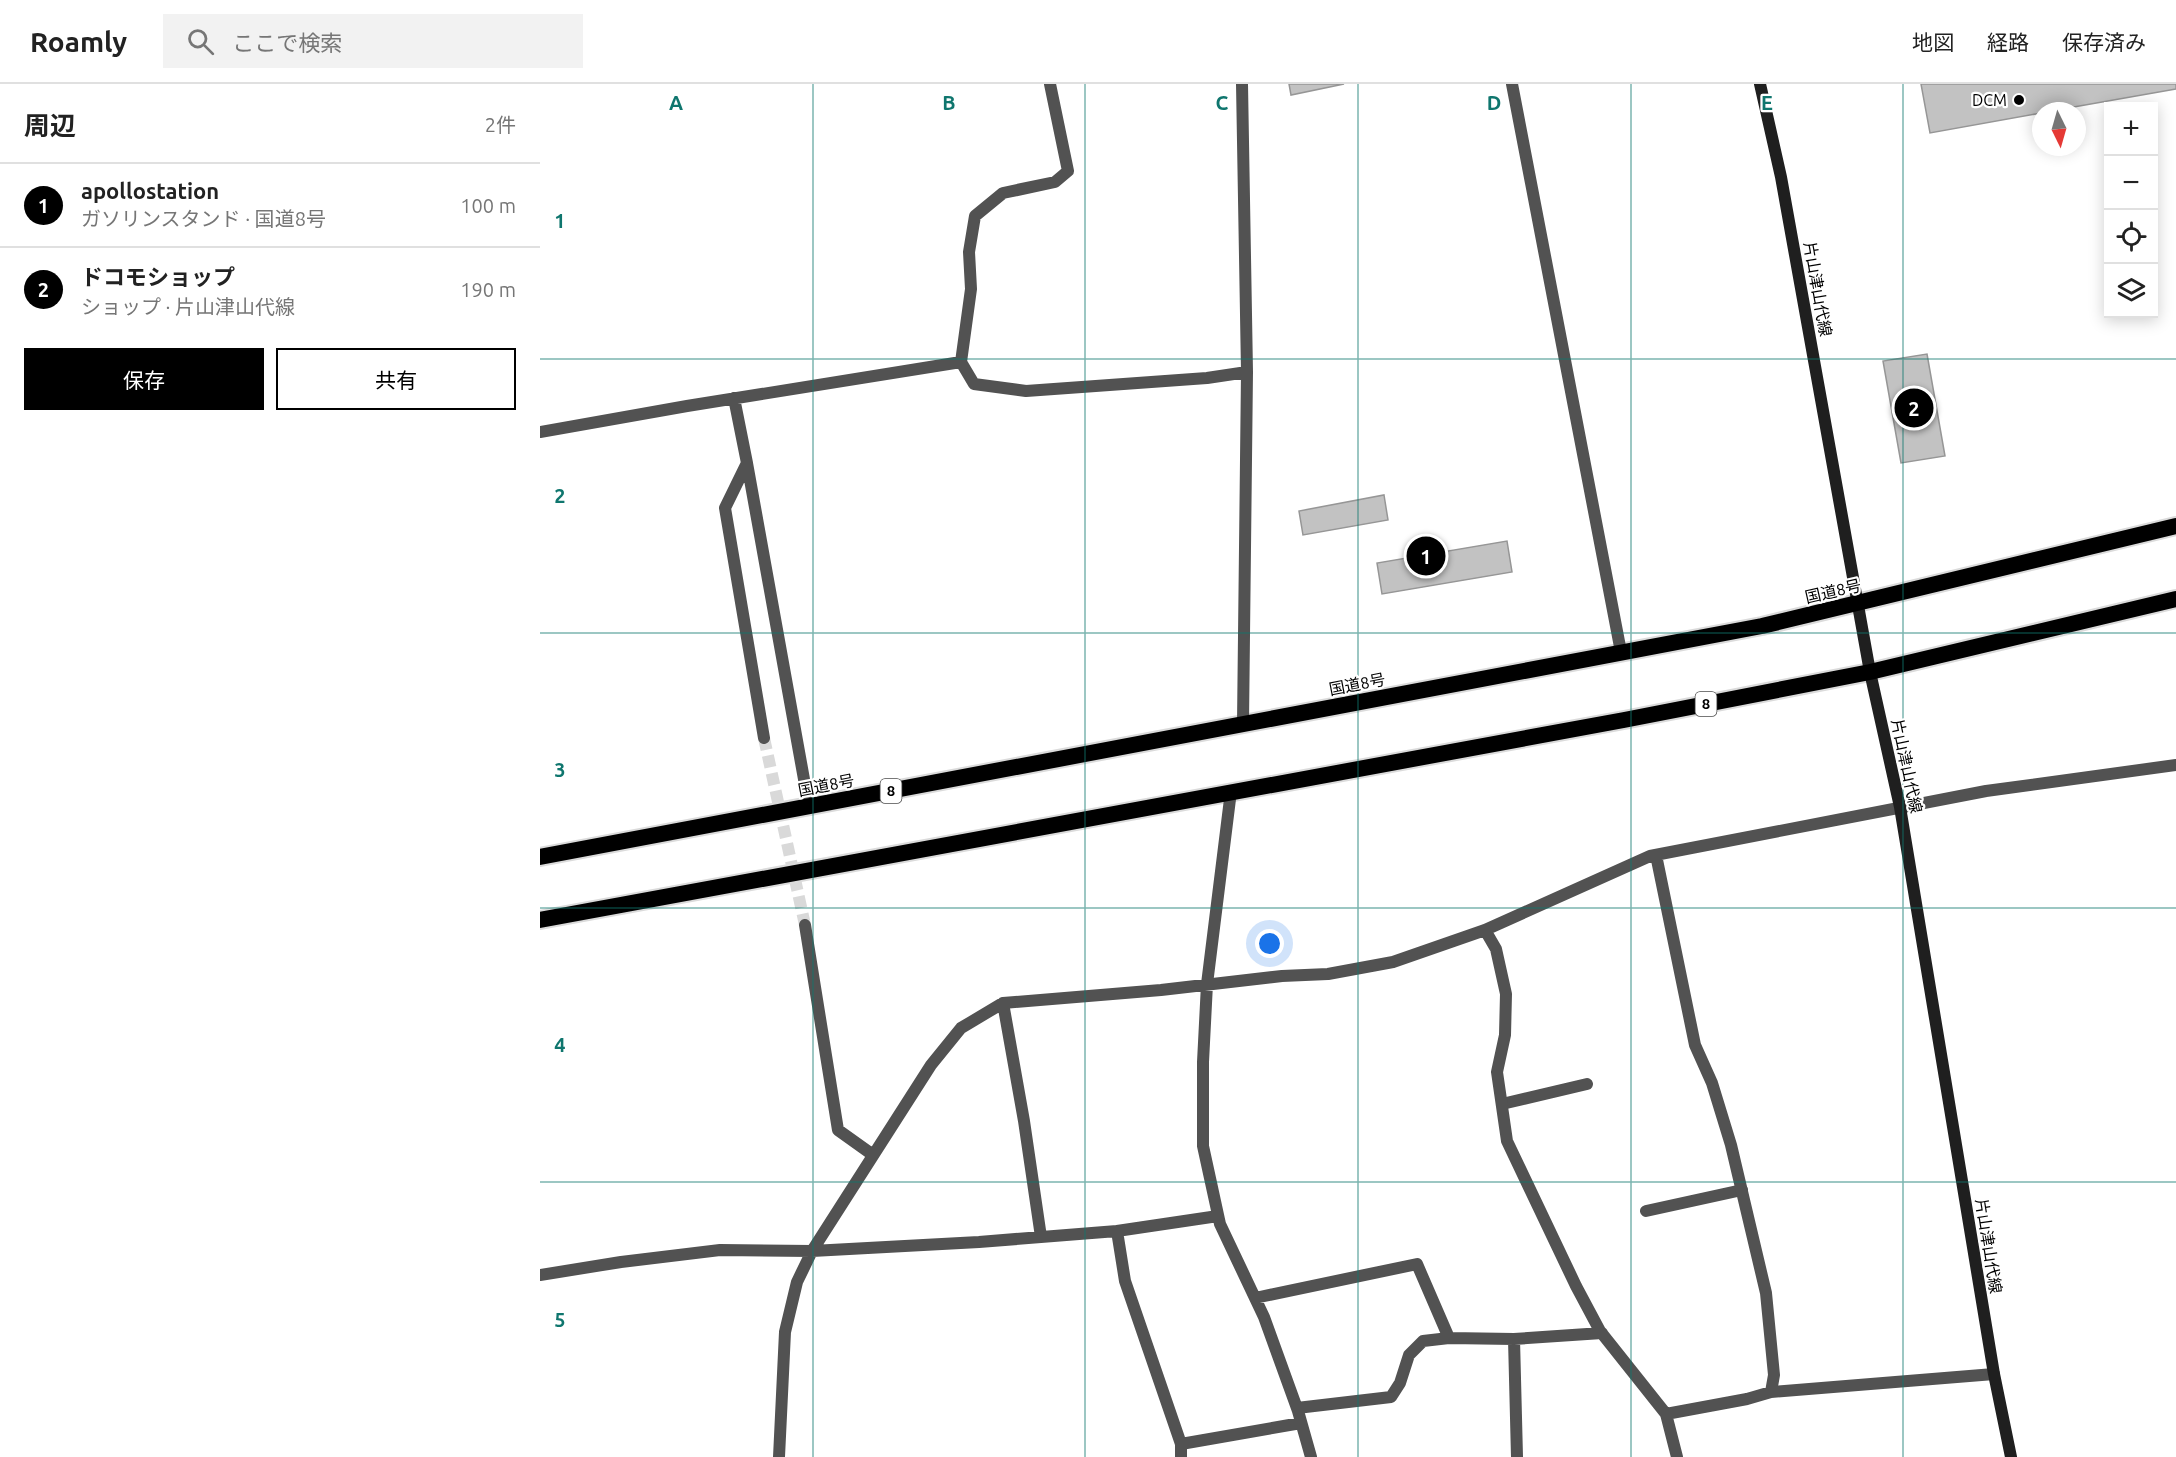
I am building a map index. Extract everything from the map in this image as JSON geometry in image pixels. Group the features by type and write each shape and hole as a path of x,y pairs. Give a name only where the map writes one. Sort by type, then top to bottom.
{"highway":[{"name":"国道8号","path":"540,856 1762,626 2176,526"},
{"name":"8","path":"540,920 1624,720 1870,672 2176,599"}],"main road":[{"name":"片山津山代線","path":"1761,84 1781,177 1870,672 1900,807 1994,1374 2011,1457"}],"street":[{"path":"1050,84 1068,171 1055,182 1003,193 975,216 969,252 971,289 961,362 974,384 1026,391 1207,378 1247,372"},
{"path":"1242,84 1247,372 1243,723"},
{"path":"1512,84 1621,652"},
{"path":"540,432 961,362"},
{"path":"734,398 809,807"},
{"path":"747,463 725,508 764,738"},
{"path":"779,1457 785,1332 797,1282 812,1251 931,1065 961,1028 1003,1003 1339,972 1393,962 1485,930 1656,855 1986,791 2176,765"},
{"path":"1231,791 1207,984 1203,1062 1203,1146 1220,1224 1255,1298 1297,1408 1311,1457"},
{"path":"1656,855 1695,1045 1712,1083 1742,1190 1766,1293 1773,1375 1771,1392"},
{"path":"805,925 838,1130 873,1155"},
{"path":"1485,930 1497,949 1506,994 1505,1035 1497,1072 1507,1141 1576,1286 1602,1333 1666,1414 1677,1457"},
{"path":"1003,1003 1024,1121 1041,1237"},
{"path":"1502,1104 1587,1084"},
{"path":"1646,1211 1742,1190"},
{"path":"540,1275 720,1250 812,1251 1041,1237 1117,1231 1218,1216"},
{"path":"1117,1231 1125,1281 1181,1444 1181,1457"},
{"path":"1255,1298 1417,1264 1449,1338"},
{"path":"1297,1408 1391,1397 1400,1383 1409,1355 1423,1341 1449,1338 1514,1339 1602,1333"},
{"path":"1514,1339 1517,1457"},
{"path":"1666,1414 1747,1399 1771,1392 1994,1374"},
{"path":"1181,1444 1301,1423"}],"building":[{"path":"1289,84 1344,84 1291,95"},
{"name":"DCM","path":"1921,84 2176,84 2176,89 2086,105 2086,102 2032,102 2032,115 1930,133"},
{"path":"1927,354 1945,456 1901,463 1883,361"},
{"path":"1384,495 1388,520 1303,535 1299,511"},
{"path":"1507,541 1512,572 1382,594 1377,563"}],"tunnel":[{"path":"764,738 805,925"}],"place":[{"name":"DCM","path":"2019,100"},
{"name":"ドコモショップ","path":"1914,408"},
{"name":"apollostation","path":"1426,556"}]}
